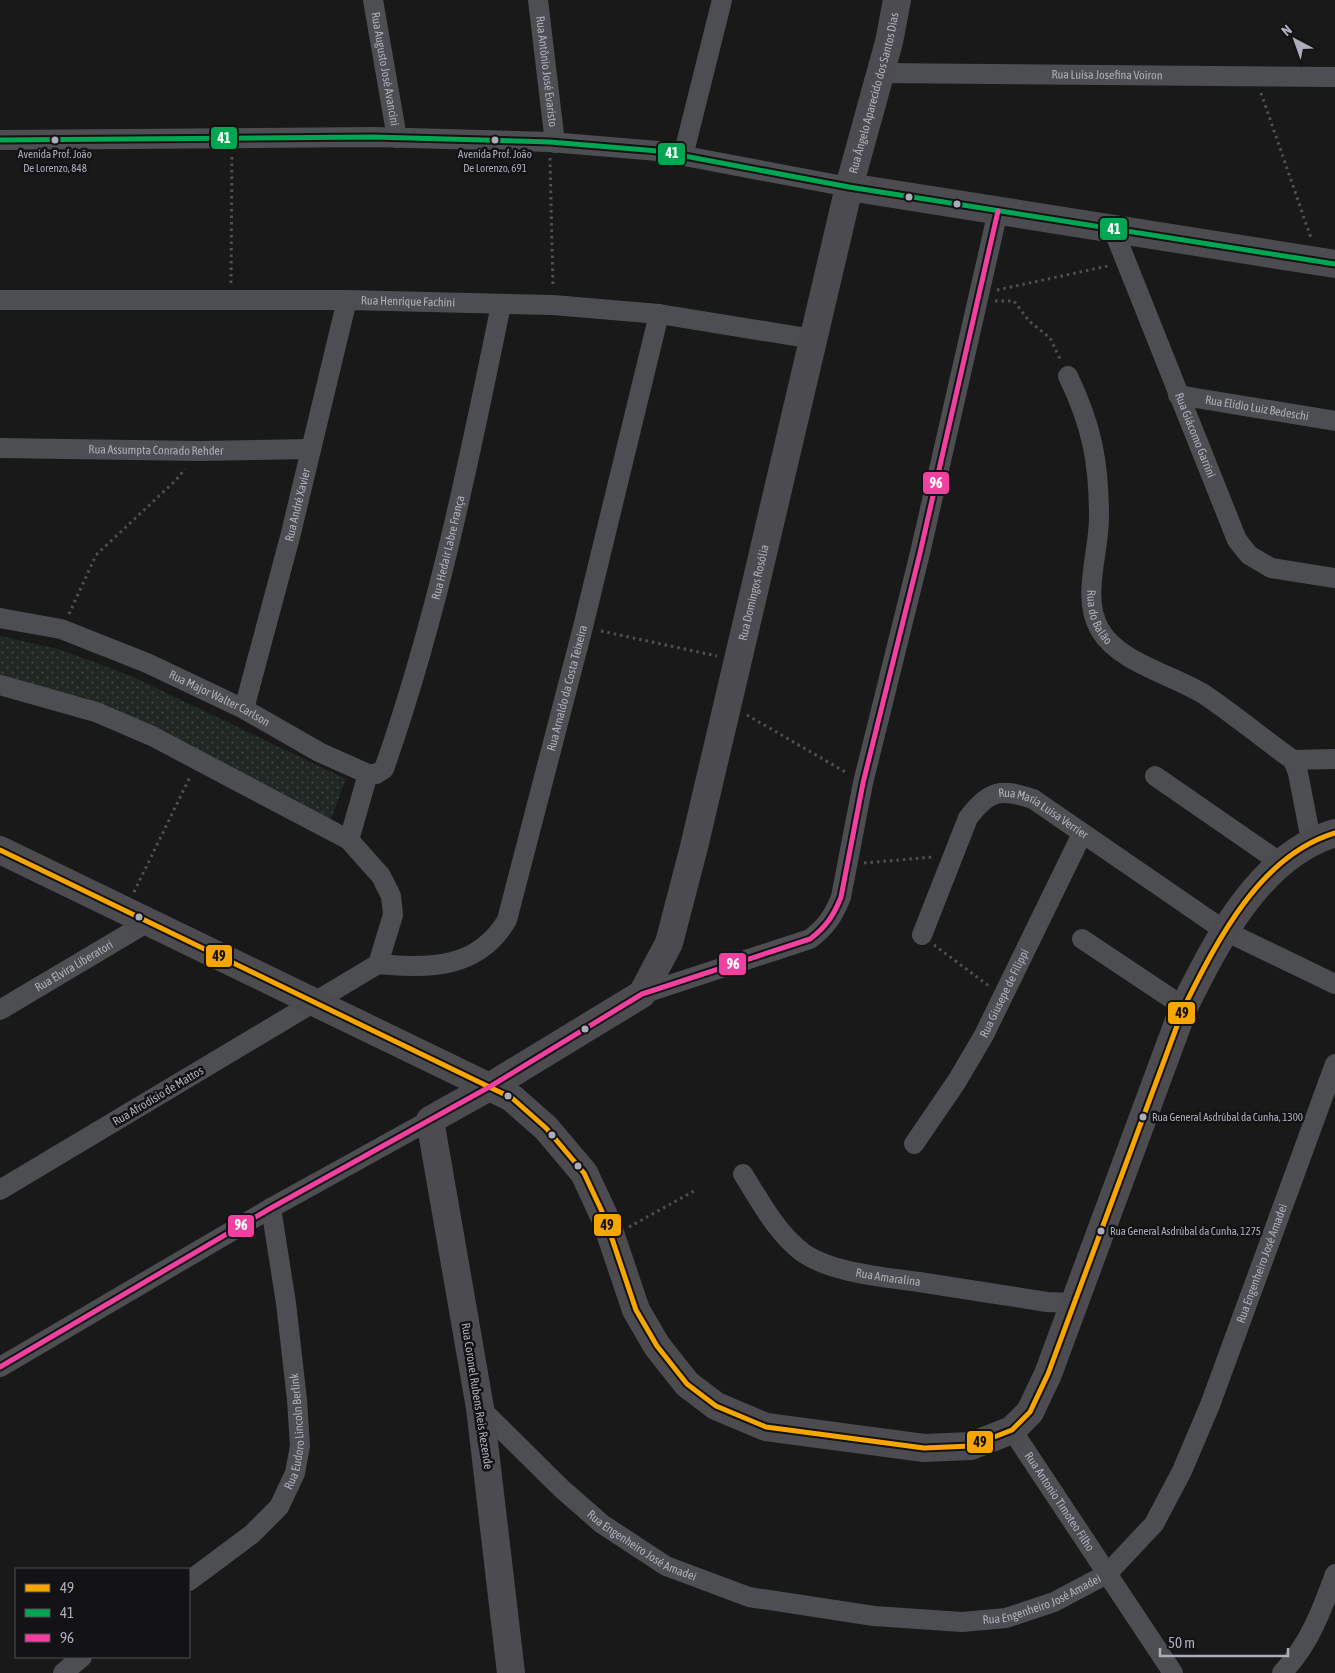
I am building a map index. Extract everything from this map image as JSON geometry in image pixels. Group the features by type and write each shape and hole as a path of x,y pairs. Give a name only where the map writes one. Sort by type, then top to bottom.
{"street":[{"name":"Rua Augusto José Avancini","path":"373,0 398,138"},
{"name":"Rua Antônio José Evaristo","path":"538,0 553,142"},
{"path":"683,156 722,0"},
{"name":"Rua Ângelo Aparecido dos Santos Dias","path":"849,187 881,73 897,0"},
{"name":"Rua Luísa Josefina Voiron","path":"881,73 1335,77"},
{"path":"0,140 398,138 553,142 658,151 849,187 1327,263"},
{"name":"Rua Domingos Rosólia","path":"642,994 665,951 676,917 849,187"},
{"path":"0,1367 271,1208 491,1086 642,994 810,939 822,930 834,914 842,897 863,783 917,562 998,211"},
{"name":"Rua Giácomo Garrini","path":"1113,229 1237,540 1249,555 1271,568 1335,578"},
{"name":"Rua Henrique Fachini","path":"0,300 347,300 553,305 659,314 813,339"},
{"name":"Rua André Xavier","path":"244,709 347,300"},
{"name":"Rua Hedair Labre França","path":"368,774 376,774 384,769 402,718 464,485 501,305"},
{"name":"Rua Arnaldo da Costa Teixeira","path":"378,964 418,968 435,967 457,961 487,944 503,928 507,920 583,628 659,314"},
{"name":"Rua do Balão","path":"1068,376 1084,410 1095,450 1099,485 1099,521 1092,611 1100,630 1115,648 1205,695 1293,760"},
{"name":"Rua Elídio Luiz Bedeschi","path":"1178,395 1335,421"},
{"name":"Rua Assumpta Conrado Rehder","path":"0,448 200,451 311,449"},
{"name":"Rua Major Walter Carlson","path":"0,618 61,629 147,663 244,709 319,752 368,774"},
{"path":"0,686 96,712 152,736 349,840 381,876 391,896 393,915 378,964 315,1003"},
{"path":"0,850 491,1086 512,1098 546,1128 584,1173 604,1218 636,1310 656,1346 687,1384 716,1406 766,1427 924,1448 971,1446 1012,1430 1030,1412 1048,1374 1184,1007 1225,931 1260,885 1282,863 1323,836 1293,760 1335,760"},
{"path":"349,840 368,774"},
{"path":"1156,776 1282,863"},
{"name":"Rua Maria Luisa Verrier","path":"922,935 968,818 981,801 994,793 1012,792 1033,799 1225,931 1335,984"},
{"name":"Rua Giusepe de Filippi","path":"914,1144 957,1080 1003,997 1082,834"},
{"name":"Rua Elvira Liberatori","path":"0,1010 136,916"},
{"path":"1082,939 1184,1007"},
{"name":"Rua Afrodísio de Mattos","path":"0,1190 315,1003"},
{"name":"Rua Engenheiro José Amadei","path":"480,1408 562,1489 602,1524 666,1566 749,1597 874,1616 962,1622 1006,1618 1054,1602 1106,1574 1154,1524 1182,1471 1217,1387 1335,1064"},
{"name":"Rua Coronel Rubens Reis Rezende","path":"430,1120 480,1408 512,1673"},
{"name":"Rua Amaralina","path":"743,1174 771,1220 788,1240 804,1253 826,1264 869,1274 1047,1302 1074,1303"},
{"name":"Rua Eudoro Lincoln Berlink","path":"190,1580 252,1534 279,1507 295,1472 300,1446 297,1400 286,1303 271,1208"},
{"name":"Rua Antonio Timoteo Filho","path":"1012,1430 1173,1673"},
{"path":"1282,1673 1296,1665 1318,1619 1335,1574"},
{"path":"63,1673 81,1658"}],"path":[{"path":"1256,76 1327,263"},
{"path":"231,300 232,138"},
{"path":"553,142 553,305"},
{"path":"978,297 1126,262"},
{"path":"978,297 1014,301 1029,321 1050,338 1068,376"},
{"path":"61,629 96,555 175,482 200,451"},
{"path":"583,628 737,660"},
{"path":"746,714 863,783"},
{"path":"136,916 198,759"},
{"path":"849,865 952,855"},
{"path":"922,935 1003,997"},
{"path":"627,1229 694,1191"}],"shaded area":[{"path":"0,636 58,649 131,676 346,779 329,824 87,698 0,681"}],"transit line":[{"name":"41","path":"0,140 373,137 550,142 658,151 849,187 1335,264"},
{"name":"96","path":"0,1367 271,1208 491,1086 642,994 810,939 825,925 841,897 863,783 920,553 998,211"},
{"name":"49","path":"0,850 512,1098 546,1128 584,1173 605,1218 636,1310 657,1346 687,1384 716,1406 766,1427 924,1448 971,1446 1012,1430 1030,1412 1048,1374 1184,1007 1211,955 1243,904 1263,881 1284,861 1308,844 1335,833"}],"place":[{"name":"Avenida Prof. João De Lorenzo, 848","path":"55,140"},
{"name":"Avenida Prof. João De Lorenzo, 691","path":"495,140"},
{"name":"Rua General Asdrúbal da Cunha, 1300","path":"1143,1117"},
{"name":"Rua General Asdrúbal da Cunha, 1275","path":"1101,1231"}]}
